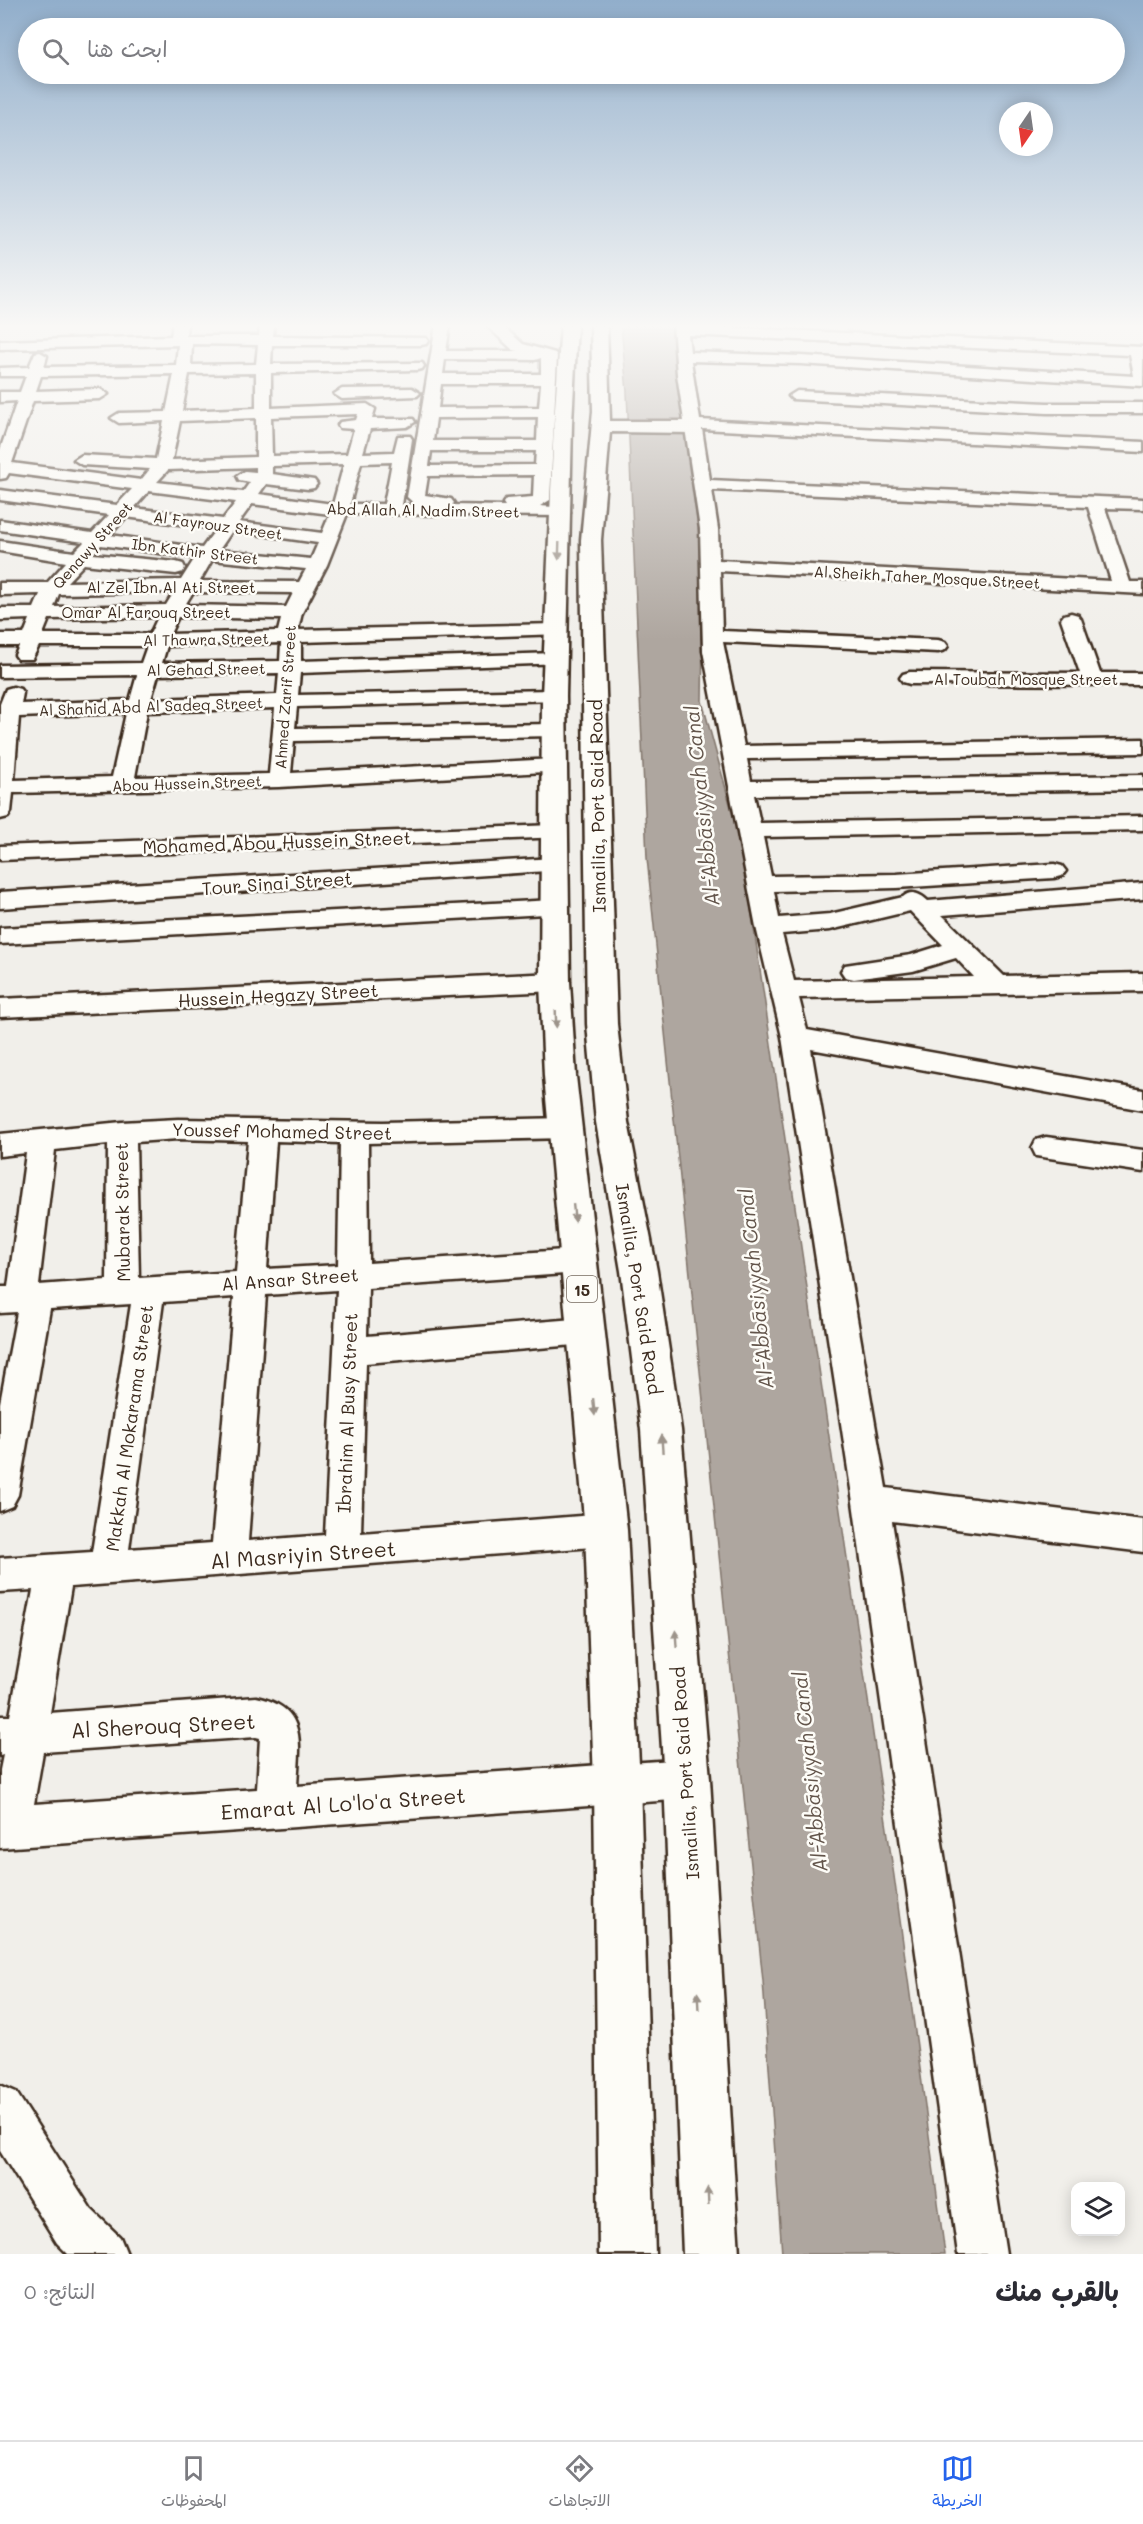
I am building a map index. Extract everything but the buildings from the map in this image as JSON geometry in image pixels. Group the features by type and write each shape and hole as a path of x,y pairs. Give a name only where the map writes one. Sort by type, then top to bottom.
{"highway":[{"name":"15","path":"563,430 554,741 555,982 565,1128 606,1530 617,1783 627,2254"},
{"name":"Ismailia, Port Said Road","path":"609,430 591,509 604,1048 612,1122 639,1271 658,1406 687,1779 711,2254"},
{"path":"554,741 566,769 580,769 597,758"}],"street":[{"path":"42,471 55,461 105,452 137,430"},
{"name":"Qenawy Street","path":"0,812 4,711 10,671 31,640 52,588 145,485 165,430"},
{"path":"213,430 237,446 247,430"},
{"path":"122,785 138,707 157,640 170,611 246,498 259,430"},
{"path":"278,430 308,484"},
{"path":"336,430 400,457"},
{"path":"336,430 366,441 389,430"},
{"path":"392,510 406,430"},
{"path":"426,430 416,497 419,501 479,503 538,502 541,500 546,430"},
{"path":"423,446 453,430"},
{"path":"519,430 546,446"},
{"path":"693,430 703,485 711,574 712,636 716,666 751,830 768,927 795,1037 871,1502 982,2254"},
{"path":"970,430 1143,447"},
{"path":"1,469 7,431"},
{"path":"336,442 404,439"},
{"name":"Ahmed Zarif Street","path":"279,780 292,645 288,630 292,613 307,588 330,539 366,441"},
{"name":"Abd Allah Al Nadim Street","path":"1,469 42,471 340,510 561,512"},
{"path":"479,503 480,470"},
{"path":"420,471 543,470"},
{"path":"703,485 1143,504"},
{"path":"174,519 198,492"},
{"name":"Al Fayrouz Street","path":"0,495 330,539"},
{"path":"1095,502 1122,587"},
{"name":"Ibn Kathir Street","path":"0,525 207,554 318,565"},
{"path":"0,546 191,578"},
{"path":"711,574 838,590"},
{"name":"Al Sheikh Taher Mosque Street","path":"711,574 1143,588"},
{"name":"Al Zel Ibn Al Ati Street","path":"0,589 52,588 191,578 307,588"},
{"name":"Omar Al Farouq Street","path":"0,614 170,611 292,613"},
{"path":"1071,619 1092,679"},
{"path":"712,636 938,646"},
{"name":"Al Thawra Street","path":"0,640 290,638 556,645"},
{"path":"78,708 100,640"},
{"name":"Al Gehad Street","path":"10,671 290,667 556,645"},
{"name":"Al Toubah Mosque Street","path":"910,678 1143,679"},
{"name":"Al Shahid Abd Al Sadeq Street","path":"4,711 286,701 554,741"},
{"path":"282,735 554,741"},
{"name":"Abou Hussein Street","path":"2,787 279,780 554,741"},
{"path":"734,753 1143,746"},
{"path":"741,788 1143,782"},
{"path":"751,830 1143,823"},
{"path":"0,842 4,936 554,908"},
{"name":"Mohamed Abou Hussein Street","path":"0,853 554,848"},
{"name":"Tour Sinai Street","path":"2,900 554,848"},
{"path":"760,884 896,881 1054,871"},
{"path":"896,881 997,985"},
{"path":"768,927 830,922 918,906 1143,891"},
{"path":"782,983 894,967 960,948"},
{"name":"Hussein Hegazy Street","path":"0,1008 555,982"},
{"path":"782,983 997,985 1143,982"},
{"path":"795,1037 1143,1100"},
{"name":"Youssef Mohamed Street","path":"0,1145 122,1132 178,1129 394,1132 565,1128"},
{"path":"229,1559 263,1130"},
{"name":"Ibrahim Al Busy Street","path":"342,1551 353,1275 354,1131"},
{"name":"Mubarak Street","path":"122,1132 136,1290"},
{"path":"0,1495 19,1298 42,1140"},
{"path":"1046,1148 1143,1161"},
{"name":"Al Ansar Street","path":"19,1298 579,1261"},
{"name":"Makkah Al Mokarama Street","path":"108,1568 136,1290"},
{"path":"350,1351 586,1331"},
{"path":"871,1502 1143,1536"},
{"name":"Al Masriyin Street","path":"0,1575 606,1530"},
{"path":"5,1827 14,1735 55,1571"},
{"name":"Al Sherouq Street","path":"14,1735 256,1717 267,1719 276,1725 280,1733 276,1808"},
{"name":"Emarat Al Lo'lo'a Street","path":"5,1827 687,1779"},
{"path":"6,2126 74,2226 103,2254"}],"water":[{"name":"Al-ʿAbbāsiyyah Canal","path":"629,430 685,430 704,572 702,701 742,848 894,1876 945,2254 782,2254 763,1981 647,858"}]}
